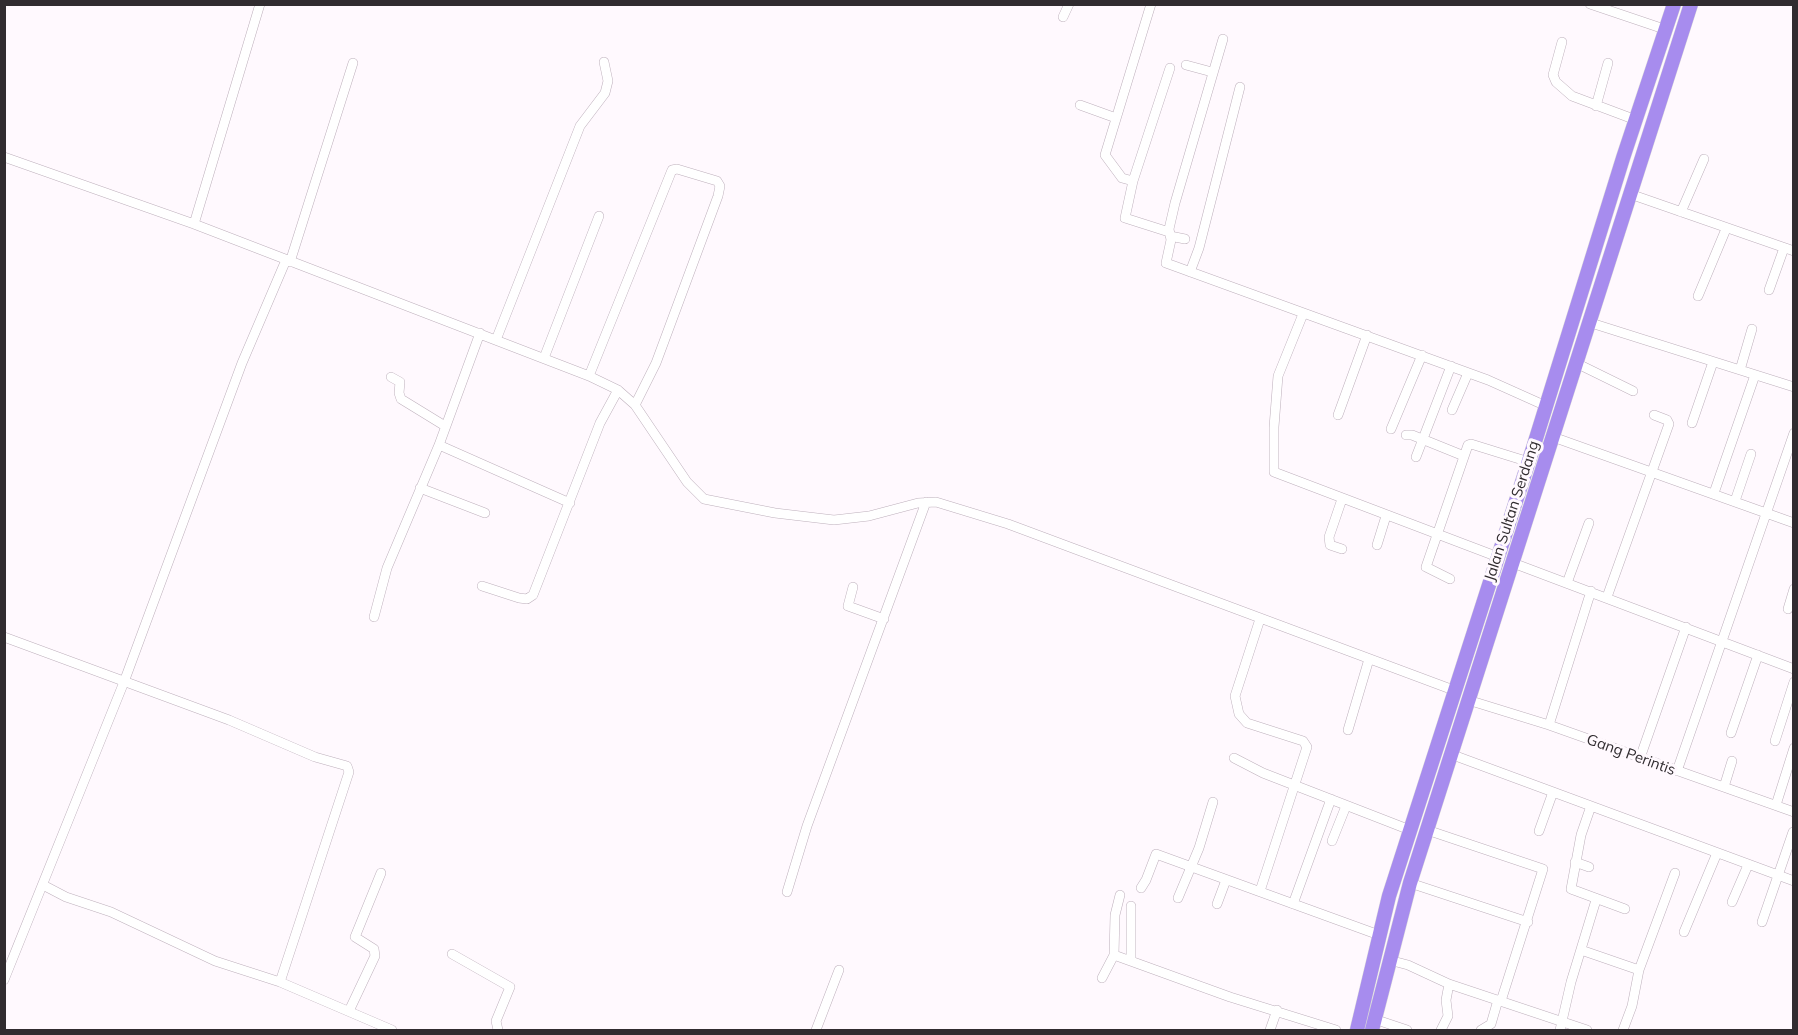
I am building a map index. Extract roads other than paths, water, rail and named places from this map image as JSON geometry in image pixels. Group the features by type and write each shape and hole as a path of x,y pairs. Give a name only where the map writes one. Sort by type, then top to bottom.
{"highway":[{"name":"Jalan Sultan Serdang","path":"1357,1030 1379,935 1410,830 1674,4"},
{"name":"Jalan Sultan Serdang","path":"1373,1025 1410,883 1453,755 1468,700 1691,4"},
{"path":"1590,266 1606,271"}],"street":[{"path":"194,224 260,4"},
{"path":"1063,17 1069,4"},
{"path":"1134,182 1122,178 1105,157 1151,4"},
{"path":"1590,4 1666,30"},
{"path":"1223,39 1212,72 1165,261 1303,314 1451,366 1546,406"},
{"path":"1563,42 1553,77 1572,96 1636,120"},
{"path":"496,340 580,126 605,93 608,81 604,62"},
{"path":"4,980 124,682 242,363 288,261 353,63"},
{"path":"1596,106 1608,63"},
{"path":"1186,65 1212,72"},
{"path":"1170,68 1125,218 1185,239"},
{"path":"1190,272 1199,249 1240,87"},
{"path":"1080,105 1116,118"},
{"path":"5,158 194,224 544,358 618,390 635,405 687,482 704,499 775,513 834,520 869,516 926,502 936,502 1008,524 1456,691"},
{"path":"1682,212 1704,159"},
{"path":"589,376 672,170 677,169 717,181 720,186 718,196 656,363 635,405"},
{"path":"1630,194 1789,249 1769,290"},
{"path":"544,358 599,216"},
{"path":"1698,296 1726,229"},
{"path":"1303,314 1278,376 1273,470 1282,476 1498,557"},
{"path":"1588,322 1794,387"},
{"path":"1740,370 1752,329"},
{"path":"374,617 387,568 439,445 480,333"},
{"path":"1338,415 1367,335"},
{"path":"1391,429 1422,355"},
{"path":"1692,423 1713,362"},
{"path":"1576,363 1633,391"},
{"path":"1416,457 1451,366"},
{"path":"1452,410 1468,373"},
{"path":"1714,493 1755,375"},
{"path":"391,377 400,382 401,399 445,426"},
{"path":"482,586 519,598 532,595 600,423 618,390"},
{"path":"1608,597 1669,424 1667,420 1654,415"},
{"path":"1677,771 1794,433"},
{"path":"1406,435 1412,435 1464,456"},
{"path":"1553,437 1652,470 1794,523"},
{"path":"1450,579 1426,567 1470,444 1529,462"},
{"path":"439,445 570,503"},
{"path":"1735,501 1751,454"},
{"path":"420,488 485,513"},
{"path":"1342,499 1329,537 1330,545 1342,549"},
{"path":"787,892 807,826 926,502"},
{"path":"1377,545 1386,516"},
{"path":"1567,583 1589,523"},
{"path":"1513,564 1608,597 1794,669"},
{"path":"853,587 848,606 884,619"},
{"path":"1788,609 1794,589"},
{"path":"1549,725 1591,591"},
{"path":"1260,619 1239,681 1236,703 1243,721 1307,745 1260,891"},
{"path":"1640,758 1686,627"},
{"path":"4,637 229,720 315,756 341,763 350,769 280,982"},
{"path":"1731,733 1758,655"},
{"path":"1348,730 1369,659"},
{"path":"1775,741 1794,682"},
{"name":"Gang Perintis","path":"1468,700 1549,725 1794,812"},
{"path":"1776,805 1794,748"},
{"path":"1453,755 1794,881"},
{"path":"1234,758 1346,806 1410,830"},
{"path":"1724,787 1732,762"},
{"path":"1539,831 1553,792"},
{"path":"1293,904 1331,799"},
{"path":"1178,898 1213,802"},
{"path":"1332,841 1346,806"},
{"path":"1591,806 1575,862 1572,890 1625,909"},
{"path":"1427,830 1542,868 1542,880 1491,1024 1481,1030"},
{"path":"1762,922 1793,832"},
{"path":"1684,932 1717,853"},
{"path":"1141,888 1156,854 1379,935"},
{"path":"1575,862 1589,867"},
{"path":"1732,902 1748,865"},
{"path":"349,1011 375,956 374,949 355,937 381,873"},
{"path":"1623,1030 1639,970 1675,873"},
{"path":"1216,904 1226,880"},
{"path":"1410,883 1528,922"},
{"path":"43,885 66,897 111,912 215,962 280,982 392,1030"},
{"path":"1102,978 1114,955 1115,915 1120,895"},
{"path":"1561,1026 1596,900"},
{"path":"1131,906 1131,959"},
{"path":"1115,915 1131,917"},
{"path":"1581,950 1639,970"},
{"path":"452,954 510,987 496,1022 498,1030"},
{"path":"1114,955 1131,959 1230,997 1336,1030"},
{"path":"1389,960 1408,965 1449,984 1499,1000 1561,1026 1587,1030"},
{"path":"816,1030 839,970"},
{"path":"1441,1030 1448,1016 1446,1000 1449,984"},
{"path":"1270,1030 1277,1010"},
{"path":"1373,1025 1407,1030"}]}
